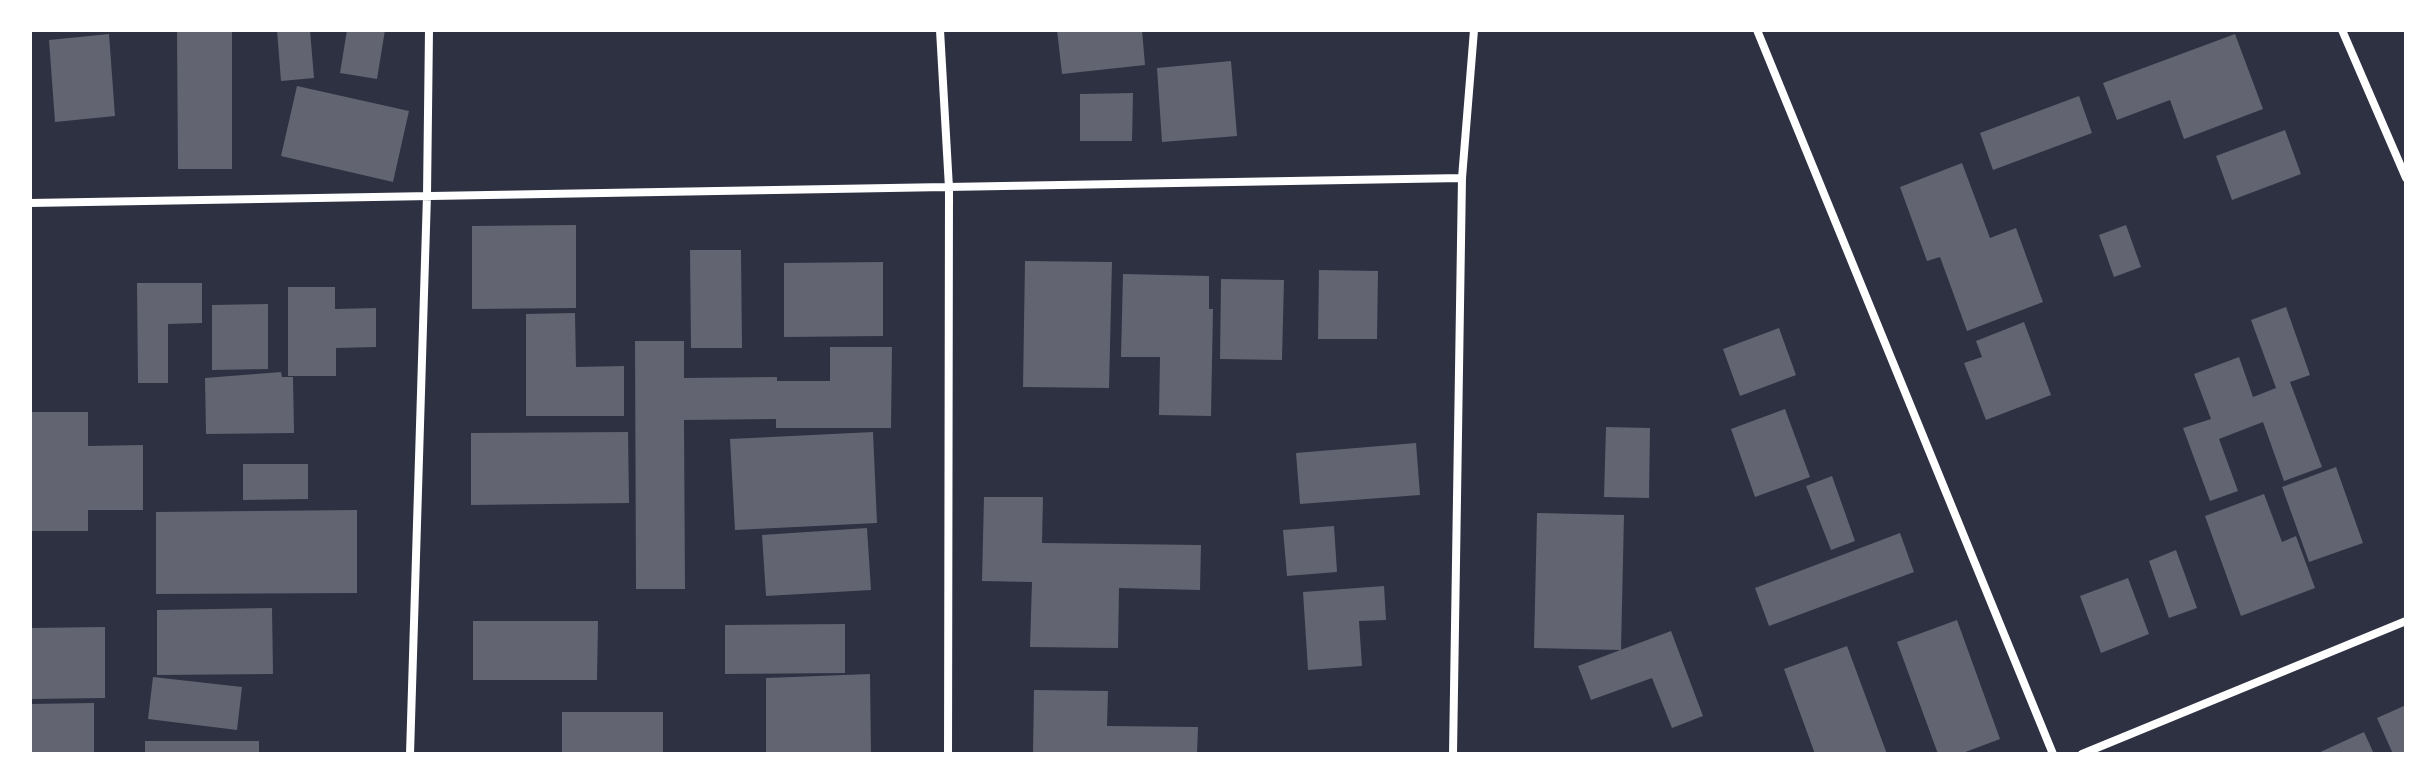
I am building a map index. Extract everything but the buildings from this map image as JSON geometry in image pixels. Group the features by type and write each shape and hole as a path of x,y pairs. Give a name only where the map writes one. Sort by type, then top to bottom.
{"street":[{"path":"410,754 429,30"},
{"path":"940,30 949,188 948,754"},
{"path":"1453,754 1462,178 1474,30"},
{"path":"1757,30 2053,754"},
{"path":"2342,30 2406,178"},
{"path":"30,203 1462,178"},
{"path":"2082,754 2406,621"}]}
